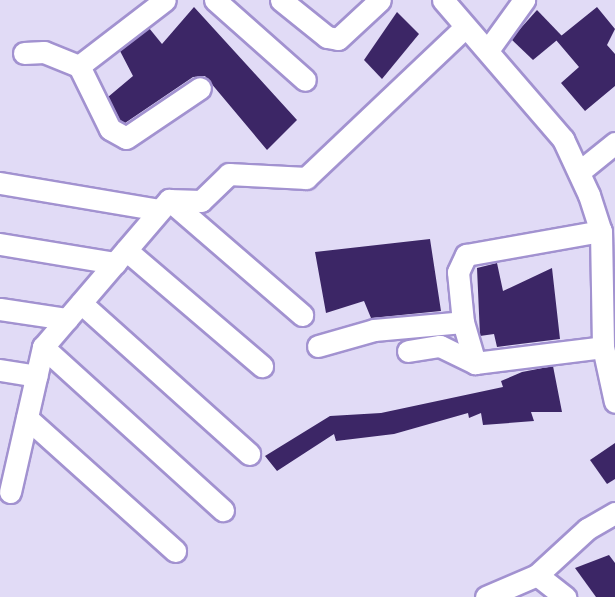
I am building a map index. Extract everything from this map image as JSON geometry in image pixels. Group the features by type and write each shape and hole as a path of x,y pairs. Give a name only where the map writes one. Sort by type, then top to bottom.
{"street":[{"path":"79,66 165,0"},
{"path":"215,0 305,80"},
{"path":"280,0 327,37 338,39 380,0"},
{"path":"443,0 563,139 579,172 601,231 603,346 615,402"},
{"path":"488,50 524,0"},
{"path":"0,183 165,205 201,201 229,174 306,178 465,27"},
{"path":"24,53 44,52 79,66 110,129 126,138 200,88"},
{"path":"579,172 615,143"},
{"path":"9,492 43,347 165,205"},
{"path":"165,205 302,315"},
{"path":"475,363 463,322 458,272 466,255 601,231"},
{"path":"0,244 121,257 262,366"},
{"path":"81,303 249,454"},
{"path":"0,309 67,319"},
{"path":"318,346 374,330 463,322"},
{"path":"408,351 440,345 475,363 603,346"},
{"path":"43,347 223,510"},
{"path":"0,370 37,376"},
{"path":"27,418 175,551"},
{"path":"486,597 537,575 586,529 615,513"},
{"path":"537,575 565,597"}],"building":[{"path":"194,7 297,120 267,150 205,76 193,77 125,123 120,120 108,97 133,76 120,51 149,28 162,44"},
{"path":"597,7 615,29 607,45 615,54 615,86 585,111 561,83 579,67 556,40"},
{"path":"537,10 562,36 533,60 511,39"},
{"path":"397,12 419,34 382,79 364,60"},
{"path":"430,239 441,311 371,318 364,301 326,313 315,252"},
{"path":"497,263 503,291 552,268 560,339 497,347 494,334 480,336 477,268"},
{"path":"553,366 562,412 531,412 534,421 483,425 481,413 469,418 468,413 394,434 336,441 334,434 277,471 265,456 330,416 381,413 503,387 501,381 522,372"},
{"path":"615,443 615,479 607,484 590,460"},
{"path":"609,555 615,563 615,597 596,597 575,568"}]}
